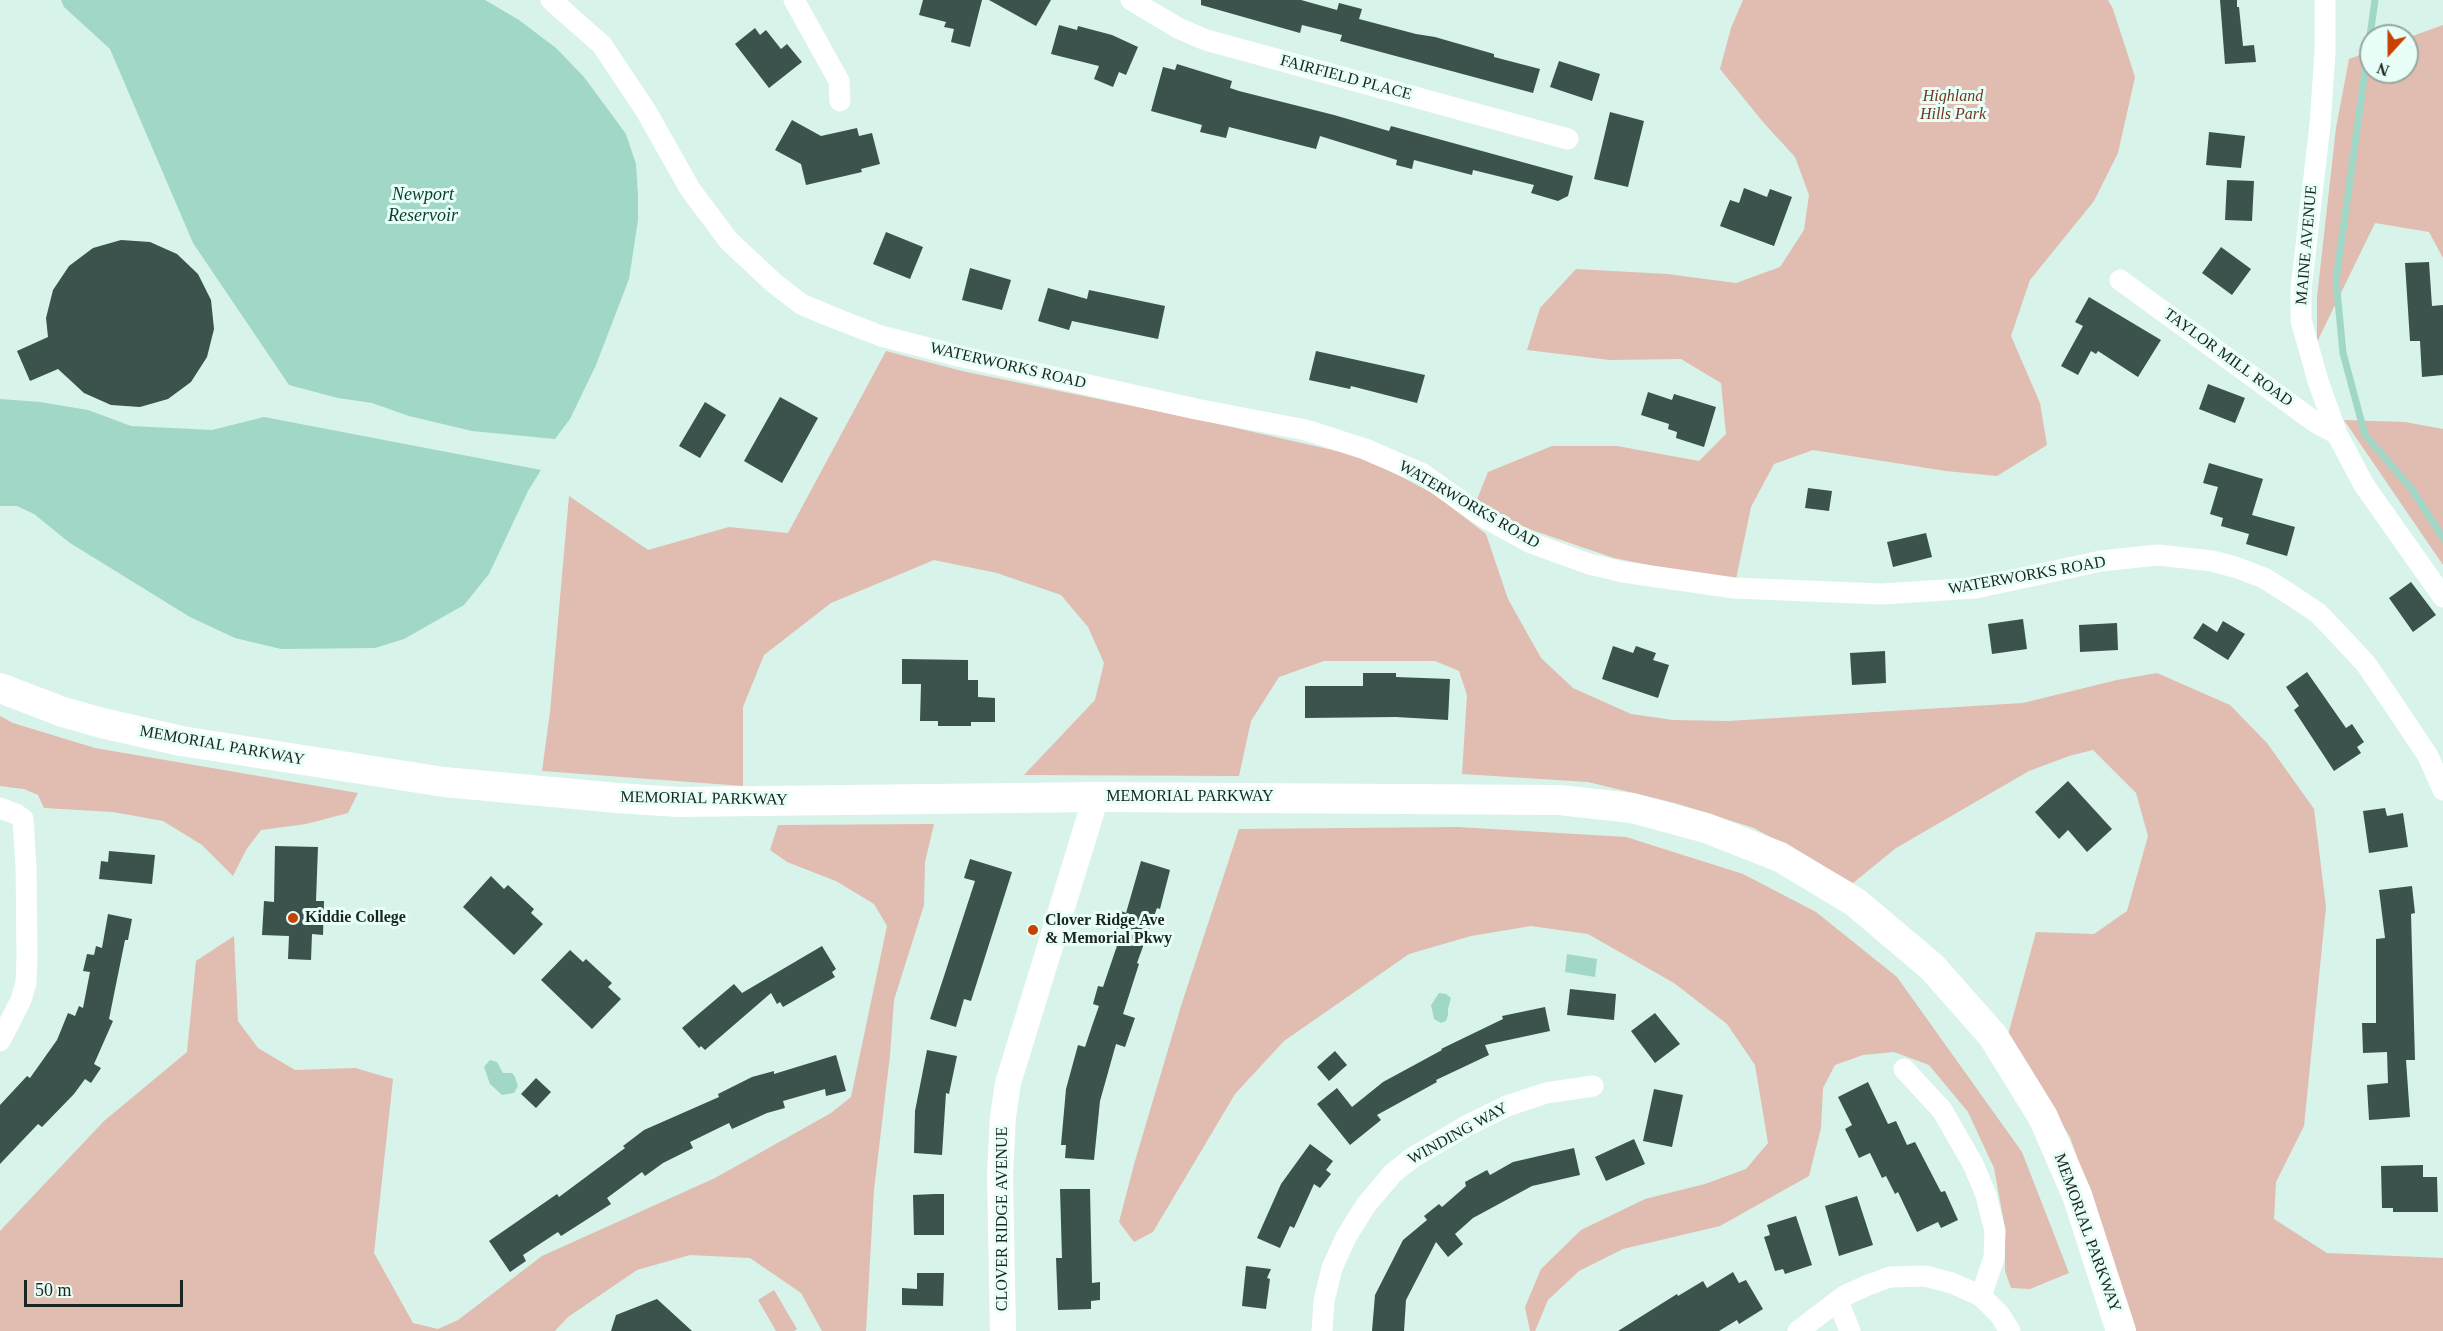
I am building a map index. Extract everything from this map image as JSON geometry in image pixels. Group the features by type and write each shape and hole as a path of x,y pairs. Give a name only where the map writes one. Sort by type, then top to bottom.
{"main road":[{"name":"MEMORIAL PARKWAY","path":"0,688 63,712 142,733 444,782 678,802 1096,797 1559,800 1632,808 1706,828 1780,857 1856,902 1932,967 1993,1036 2043,1117 2077,1195 2121,1331"}],"street":[{"name":"WATERWORKS ROAD","path":"550,0 602,45 645,111 690,189 729,240 774,283 801,304 832,317 881,336 963,357 1196,409 1296,427 1365,448 1423,474 1482,516 1531,543 1589,564 1623,572 1734,588 1881,594 1976,588 2101,561 2158,555 2212,561 2238,568 2264,578 2318,613 2366,664 2428,756 2443,790"},
{"path":"794,0 839,81 840,101"},
{"name":"FAIRFIELD PLACE","path":"1131,0 1178,28 1206,40 1568,139"},
{"name":"MAINE AVENUE","path":"2325,0 2323,86 2301,289 2301,310 2307,347 2337,434 2364,485 2443,597"},
{"name":"TAYLOR MILL ROAD","path":"2120,280 2315,422 2337,434"},
{"name":"CLOVER RIDGE AVENUE","path":"1003,1331 1000,1174 1003,1117 1008,1083 1096,797"},
{"path":"0,807 23,819 26,856 27,951 26,983 21,1000 0,1041"},
{"path":"1904,1069 1938,1104 1973,1164 1986,1195 1995,1231 1994,1258 1981,1296"},
{"name":"WINDING WAY","path":"1322,1331 1324,1301 1329,1277 1346,1237 1366,1205 1393,1173 1412,1158 1468,1125 1507,1106 1546,1093 1593,1086"},
{"path":"1798,1331 1838,1300 1890,1277 1925,1276 1952,1283 1981,1296 2000,1315 2010,1331"},
{"path":"1838,1300 1850,1331"}],"green space":[{"name":"Highland Hills Park","path":"1743,0 2108,0 2135,77 2118,153 2094,201 2030,280 2011,336 2040,403 2047,445 1997,476 1946,471 1813,450 1774,464 1751,507 1736,579 1614,558 1523,527 1476,502 1488,472 1552,446 1617,446 1699,461 1726,434 1721,383 1681,359 1610,360 1527,350 1540,308 1576,269 1667,274 1736,283 1780,267 1804,230 1809,195 1795,157 1720,69 1731,28"},
{"path":"2443,25 2443,258 2429,232 2375,223 2317,342 2317,297 2336,128 2349,59 2359,55 2359,84 2419,84 2419,34"},
{"path":"886,351 962,371 1205,421 1363,457 1434,494 1486,534 1508,599 1541,658 1573,688 1631,714 1673,720 1728,721 2023,703 2117,680 2157,673 2230,705 2267,743 2314,809 2326,907 2304,1126 2276,1182 2274,1219 2327,1253 2443,1258 2443,1331 2132,1331 2102,1228 2070,1137 2008,1035 2036,932 2094,934 2127,911 2148,836 2136,793 2093,750 2029,771 1896,848 1853,883 1754,828 1675,803 1588,782 1462,774 1467,695 1459,671 1435,661 1324,661 1279,677 1251,721 1239,776 1024,775 1095,700 1104,663 1088,627 1061,595 997,573 934,560 831,603 764,655 743,707 743,786 542,771 550,712 569,496 648,550 729,527 788,533"},
{"path":"2344,420 2405,422 2443,429 2443,565"},
{"path":"0,716 13,723 95,748 358,793 348,813 306,824 261,830 246,850 233,876 202,845 163,821 113,812 44,808 38,795 24,789 0,786"},
{"path":"934,824 925,862 924,905 894,1000 874,1190 866,1331 822,1331 801,1293 750,1258 690,1255 637,1270 568,1317 555,1331 0,1331 0,1231 104,1121 187,1052 196,961 234,936 238,1021 258,1048 295,1070 355,1068 393,1079 374,1253 413,1323 438,1329 458,1320 542,1256 715,1178 831,1113 851,1097 887,926 874,904 836,881 787,862 770,850 778,825"},
{"path":"1458,827 1626,837 1743,874 1816,912 1897,977 2022,1152 2069,1273 2030,1289 2011,1288 2005,1271 2005,1228 1994,1168 1968,1112 1929,1065 1894,1052 1863,1055 1835,1065 1823,1088 1821,1128 1809,1176 1720,1226 1623,1249 1579,1271 1548,1300 1535,1331 1530,1331 1525,1307 1541,1269 1581,1230 1645,1199 1705,1184 1746,1169 1768,1143 1755,1065 1727,1024 1674,983 1588,934 1531,926 1471,936 1409,954 1284,1041 1235,1094 1153,1232 1134,1242 1119,1222 1181,1006 1239,829"},
{"path":"774,1290 797,1329 794,1331 776,1331 758,1300"}],"water":[{"name":"Newport Reservoir","path":"61,0 485,0 519,20 556,48 584,77 626,134 636,164 638,220 629,279 596,365 570,419 555,439 472,431 409,416 372,403 338,398 289,385 193,243 110,49 64,7"},
{"path":"0,399 40,402 88,410 131,426 212,430 264,417 541,470 528,491 489,574 464,605 404,639 375,648 281,649 235,638 190,617 70,543 34,514 17,506 0,506"},
{"path":"1567,954 1597,959 1595,977 1565,972"},
{"path":"1439,993 1451,998 1446,1021 1441,1023 1434,1019 1431,1005"},
{"path":"490,1060 497,1062 503,1073 512,1073 515,1077 518,1086 514,1093 502,1095 490,1084 484,1067"}],"building":[{"path":"923,0 982,0 970,47 951,42 954,29 944,27 946,22 919,15"},
{"path":"989,0 1051,0 1036,26"},
{"path":"1201,0 1301,0 1337,10 1339,3 1362,9 1359,19 1435,37 1494,54 1494,57 1540,69 1533,93 1340,41 1342,35 1302,25 1300,33 1201,5"},
{"path":"2220,0 2237,0 2243,46 2254,45 2256,62 2225,64"},
{"path":"1059,25 1077,30 1078,26 1112,35 1138,47 1126,75 1119,72 1113,87 1094,79 1099,66 1051,54"},
{"path":"755,28 760,35 766,30 781,49 787,44 802,62 769,88 735,44"},
{"path":"1559,61 1600,74 1592,101 1550,87"},
{"path":"1177,64 1232,81 1230,88 1239,91 1389,131 1391,126 1573,176 1568,196 1558,201 1531,193 1534,185 1473,170 1472,175 1414,160 1412,169 1396,165 1397,160 1320,136 1316,149 1229,127 1226,138 1200,132 1202,125 1151,111 1163,67 1175,70"},
{"path":"1610,112 1644,121 1628,187 1594,179"},
{"path":"792,120 821,136 857,128 859,136 872,133 880,164 861,169 862,172 806,185 801,164 775,150"},
{"path":"2209,132 2245,136 2241,168 2206,165"},
{"path":"2227,180 2254,181 2252,221 2225,220"},
{"path":"1744,188 1767,197 1770,189 1792,197 1774,246 1720,226 1730,200 1739,203"},
{"path":"886,232 923,247 910,279 873,264"},
{"path":"121,240 150,242 177,254 198,274 211,300 214,329 207,357 191,382 168,399 140,407 111,405 84,393 58,369 30,381 17,351 48,337 46,318 53,290 69,266 93,248"},
{"path":"2221,247 2251,269 2232,295 2202,273"},
{"path":"2429,262 2432,306 2443,305 2443,375 2422,377 2420,341 2410,341 2405,263"},
{"path":"970,268 1011,280 1002,310 962,300"},
{"path":"1048,288 1087,299 1089,290 1165,306 1158,339 1072,321 1069,330 1038,321"},
{"path":"2089,297 2161,340 2138,377 2098,351 2096,354 2091,351 2078,375 2061,366 2083,326 2075,322"},
{"path":"1316,351 1425,375 1417,403 1351,386 1350,389 1309,380"},
{"path":"2208,384 2245,398 2235,423 2199,409"},
{"path":"1648,392 1672,400 1674,394 1716,407 1704,447 1676,438 1677,432 1668,429 1669,424 1641,415"},
{"path":"780,397 818,418 782,483 744,461"},
{"path":"705,402 726,415 700,458 679,446"},
{"path":"2209,463 2263,479 2252,515 2295,527 2287,556 2246,544 2249,534 2221,526 2223,518 2210,514 2218,487 2203,483"},
{"path":"1808,488 1832,491 1829,511 1805,508"},
{"path":"1926,533 1932,557 1893,567 1887,542"},
{"path":"2411,582 2436,615 2413,632 2389,598"},
{"path":"2023,619 2027,649 1992,654 1988,624"},
{"path":"2223,621 2245,634 2228,660 2193,638 2203,623 2217,632"},
{"path":"2117,623 2118,650 2080,652 2079,625"},
{"path":"1613,646 1633,653 1636,646 1656,653 1653,660 1669,665 1658,698 1602,679"},
{"path":"1885,651 1886,683 1852,685 1850,653"},
{"path":"902,659 968,660 968,680 978,680 978,697 995,698 995,722 971,722 971,726 938,726 938,721 920,721 921,684 902,684"},
{"path":"2307,672 2346,728 2352,724 2364,742 2357,747 2361,753 2334,771 2294,710 2299,706 2286,687"},
{"path":"1363,673 1396,673 1396,677 1450,679 1448,720 1396,717 1305,718 1305,686 1363,686"},
{"path":"2068,781 2112,829 2087,852 2068,830 2059,839 2035,812"},
{"path":"2385,808 2387,816 2403,813 2408,847 2369,853 2363,811"},
{"name":"Kiddie College","path":"275,846 318,847 316,901 324,901 323,935 312,934 311,960 288,959 289,936 262,935 264,901 274,902"},
{"path":"109,851 155,855 152,884 99,879 101,861 108,862"},
{"path":"970,859 1012,872 971,1001 964,999 956,1027 930,1019 975,881 964,878"},
{"path":"1141,861 1170,870 1160,909 1157,908 1137,963 1139,964 1123,1014 1135,1018 1125,1047 1116,1044 1100,1101 1094,1160 1065,1158 1066,1145 1061,1145 1066,1089 1078,1045 1085,1047 1099,1006 1093,1004 1098,986 1103,987 1122,931 1115,929 1121,911 1126,913"},
{"path":"491,876 504,889 508,885 534,909 531,913 543,924 514,955 463,907"},
{"path":"2412,886 2415,913 2411,914 2415,1060 2406,1060 2410,1117 2369,1120 2367,1085 2388,1083 2387,1052 2363,1053 2362,1023 2376,1023 2376,939 2385,938 2379,890"},
{"path":"108,914 132,919 128,940 125,940 109,1019 113,1021 94,1064 101,1068 91,1083 85,1079 74,1094 42,1127 38,1124 0,1164 0,1105 27,1076 30,1078 57,1040 68,1013 75,1016 79,1006 83,1008 90,972 83,971 87,954 94,955 96,946 102,948"},
{"path":"822,946 836,969 832,972 835,977 783,1007 780,1002 777,1004 771,993 705,1050 701,1046 699,1048 682,1028 734,984 742,993"},
{"path":"570,950 583,962 586,959 612,983 608,987 621,999 592,1029 541,980"},
{"path":"1570,989 1616,994 1614,1020 1567,1015"},
{"path":"1545,1007 1550,1031 1485,1045 1489,1055 1436,1080 1437,1082 1377,1115 1381,1120 1350,1145 1317,1104 1337,1088 1352,1107 1383,1082 1441,1049 1503,1019 1502,1016"},
{"path":"1655,1013 1680,1044 1655,1063 1631,1031"},
{"path":"927,1050 957,1056 949,1094 946,1093 942,1155 914,1153 915,1111"},
{"path":"1335,1051 1347,1065 1329,1081 1317,1067"},
{"path":"836,1055 846,1091 826,1096 825,1089 783,1101 785,1108 767,1113 732,1129 729,1123 690,1142 693,1148 663,1163 645,1176 642,1172 607,1198 611,1204 561,1236 558,1232 523,1255 526,1261 510,1272 489,1241 557,1194 559,1197 625,1148 623,1146 644,1130 719,1097 718,1094 752,1077 774,1071 774,1074"},
{"path":"536,1078 551,1092 536,1108 521,1094"},
{"path":"1868,1082 1888,1124 1896,1121 1907,1145 1915,1142 1941,1192 1945,1191 1958,1220 1941,1228 1938,1222 1917,1232 1898,1192 1895,1194 1886,1176 1882,1178 1870,1153 1859,1158 1845,1129 1852,1125 1838,1097"},
{"path":"1654,1089 1683,1095 1672,1147 1643,1141"},
{"path":"1634,1139 1645,1164 1606,1181 1595,1157"},
{"path":"1310,1144 1333,1161 1326,1170 1331,1174 1320,1188 1314,1184 1294,1228 1290,1226 1280,1248 1257,1238 1281,1184"},
{"path":"1574,1148 1580,1175 1532,1186 1473,1218 1455,1234 1463,1244 1448,1257 1436,1242 1406,1300 1404,1331 1372,1331 1375,1295 1403,1240 1427,1220 1424,1216 1439,1204 1442,1207 1466,1186 1465,1182 1487,1170 1490,1175 1513,1162"},
{"path":"2423,1165 2423,1177 2437,1177 2438,1212 2393,1212 2393,1208 2382,1208 2381,1166"},
{"path":"1060,1189 1090,1189 1092,1283 1100,1282 1100,1300 1091,1301 1091,1309 1058,1310 1056,1258 1062,1258"},
{"path":"944,1194 944,1235 914,1235 913,1195"},
{"path":"1857,1196 1873,1245 1839,1256 1825,1206"},
{"path":"1796,1216 1812,1265 1785,1274 1783,1269 1775,1271 1764,1237 1770,1235 1767,1225"},
{"path":"1246,1266 1271,1269 1267,1278 1270,1279 1266,1309 1242,1306"},
{"path":"1733,1272 1739,1283 1746,1280 1763,1309 1739,1324 1737,1320 1719,1331 1618,1331 1677,1294 1678,1296 1703,1281 1707,1288"},
{"path":"917,1273 944,1273 943,1306 902,1305 902,1288 917,1289"},
{"path":"657,1299 692,1331 611,1331 616,1315"}],"waterway":[{"path":"2375,0 2336,280 2343,353 2365,435 2411,488 2443,538"}],"place":[{"name":"Kiddie College","path":"293,918"},
{"name":"Clover Ridge Ave & Memorial Pkwy","path":"1033,930"}]}
